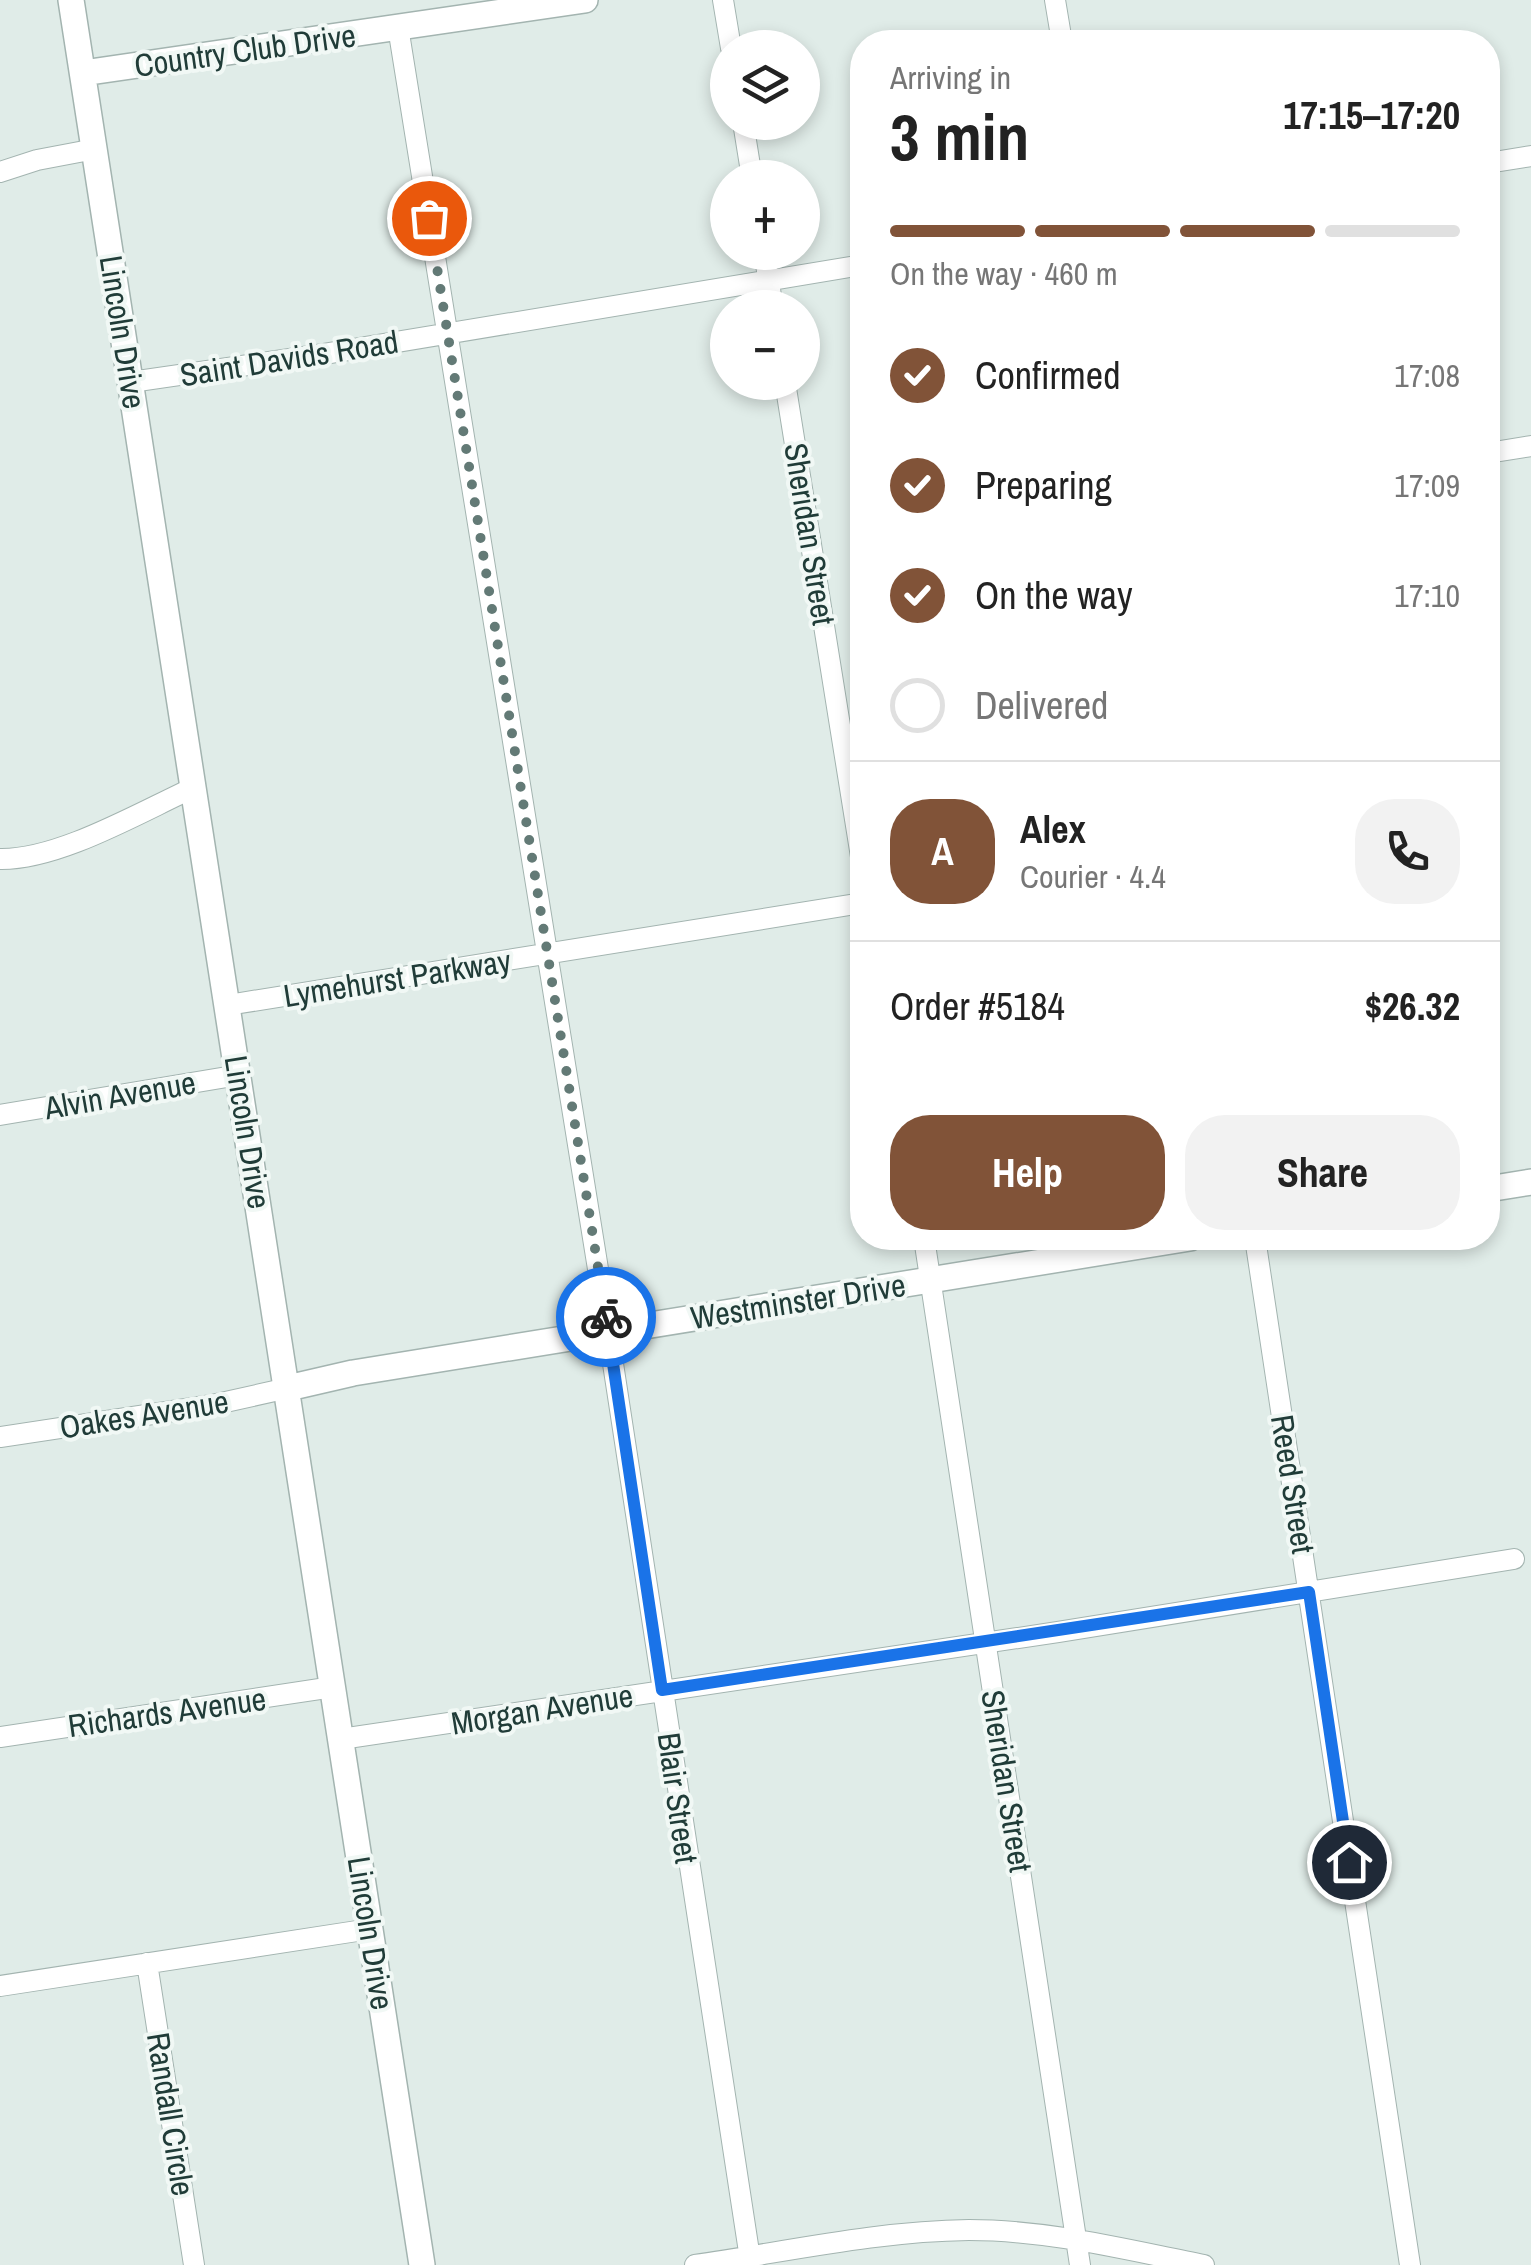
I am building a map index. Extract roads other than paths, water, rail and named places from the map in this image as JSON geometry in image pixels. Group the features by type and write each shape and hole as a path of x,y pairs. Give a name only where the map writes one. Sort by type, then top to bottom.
{"street":[{"name":"Lincoln Drive","path":"71,0 422,2265"},
{"name":"Country Club Drive","path":"82,73 585,0"},
{"path":"723,0 728,30"},
{"path":"1055,0 1060,30"},
{"name":"Blair Street","path":"398,28 608,1331 750,2261"},
{"path":"0,172 95,149"},
{"path":"1500,162 1531,156"},
{"name":"Saint Davids Road","path":"130,382 850,267"},
{"path":"767,270 770,290"},
{"name":"Sheridan Street","path":"789,400 850,787"},
{"path":"1500,450 1531,446"},
{"path":"0,859 19,859 54,850 195,787"},
{"name":"Lymehurst Parkway","path":"228,1005 850,904"},
{"name":"Alvin Avenue","path":"0,1115 240,1075"},
{"path":"1500,1187 1531,1182"},
{"name":"Sheridan Street","path":"926,1250 1080,2265"},
{"name":"Westminster Drive","path":"288,1388 354,1372 1114,1250"},
{"name":"Reed Street","path":"1257,1250 1410,2265"},
{"name":"Oakes Avenue","path":"0,1437 212,1405 288,1388"},
{"name":"Morgan Avenue","path":"341,1739 1514,1559"},
{"name":"Richards Avenue","path":"0,1737 333,1688"},
{"path":"0,1986 370,1929"},
{"name":"Randall Circle","path":"148,1963 194,2265"},
{"path":"695,2265 750,2261 910,2234 967,2230 1076,2240 1204,2265"}]}
